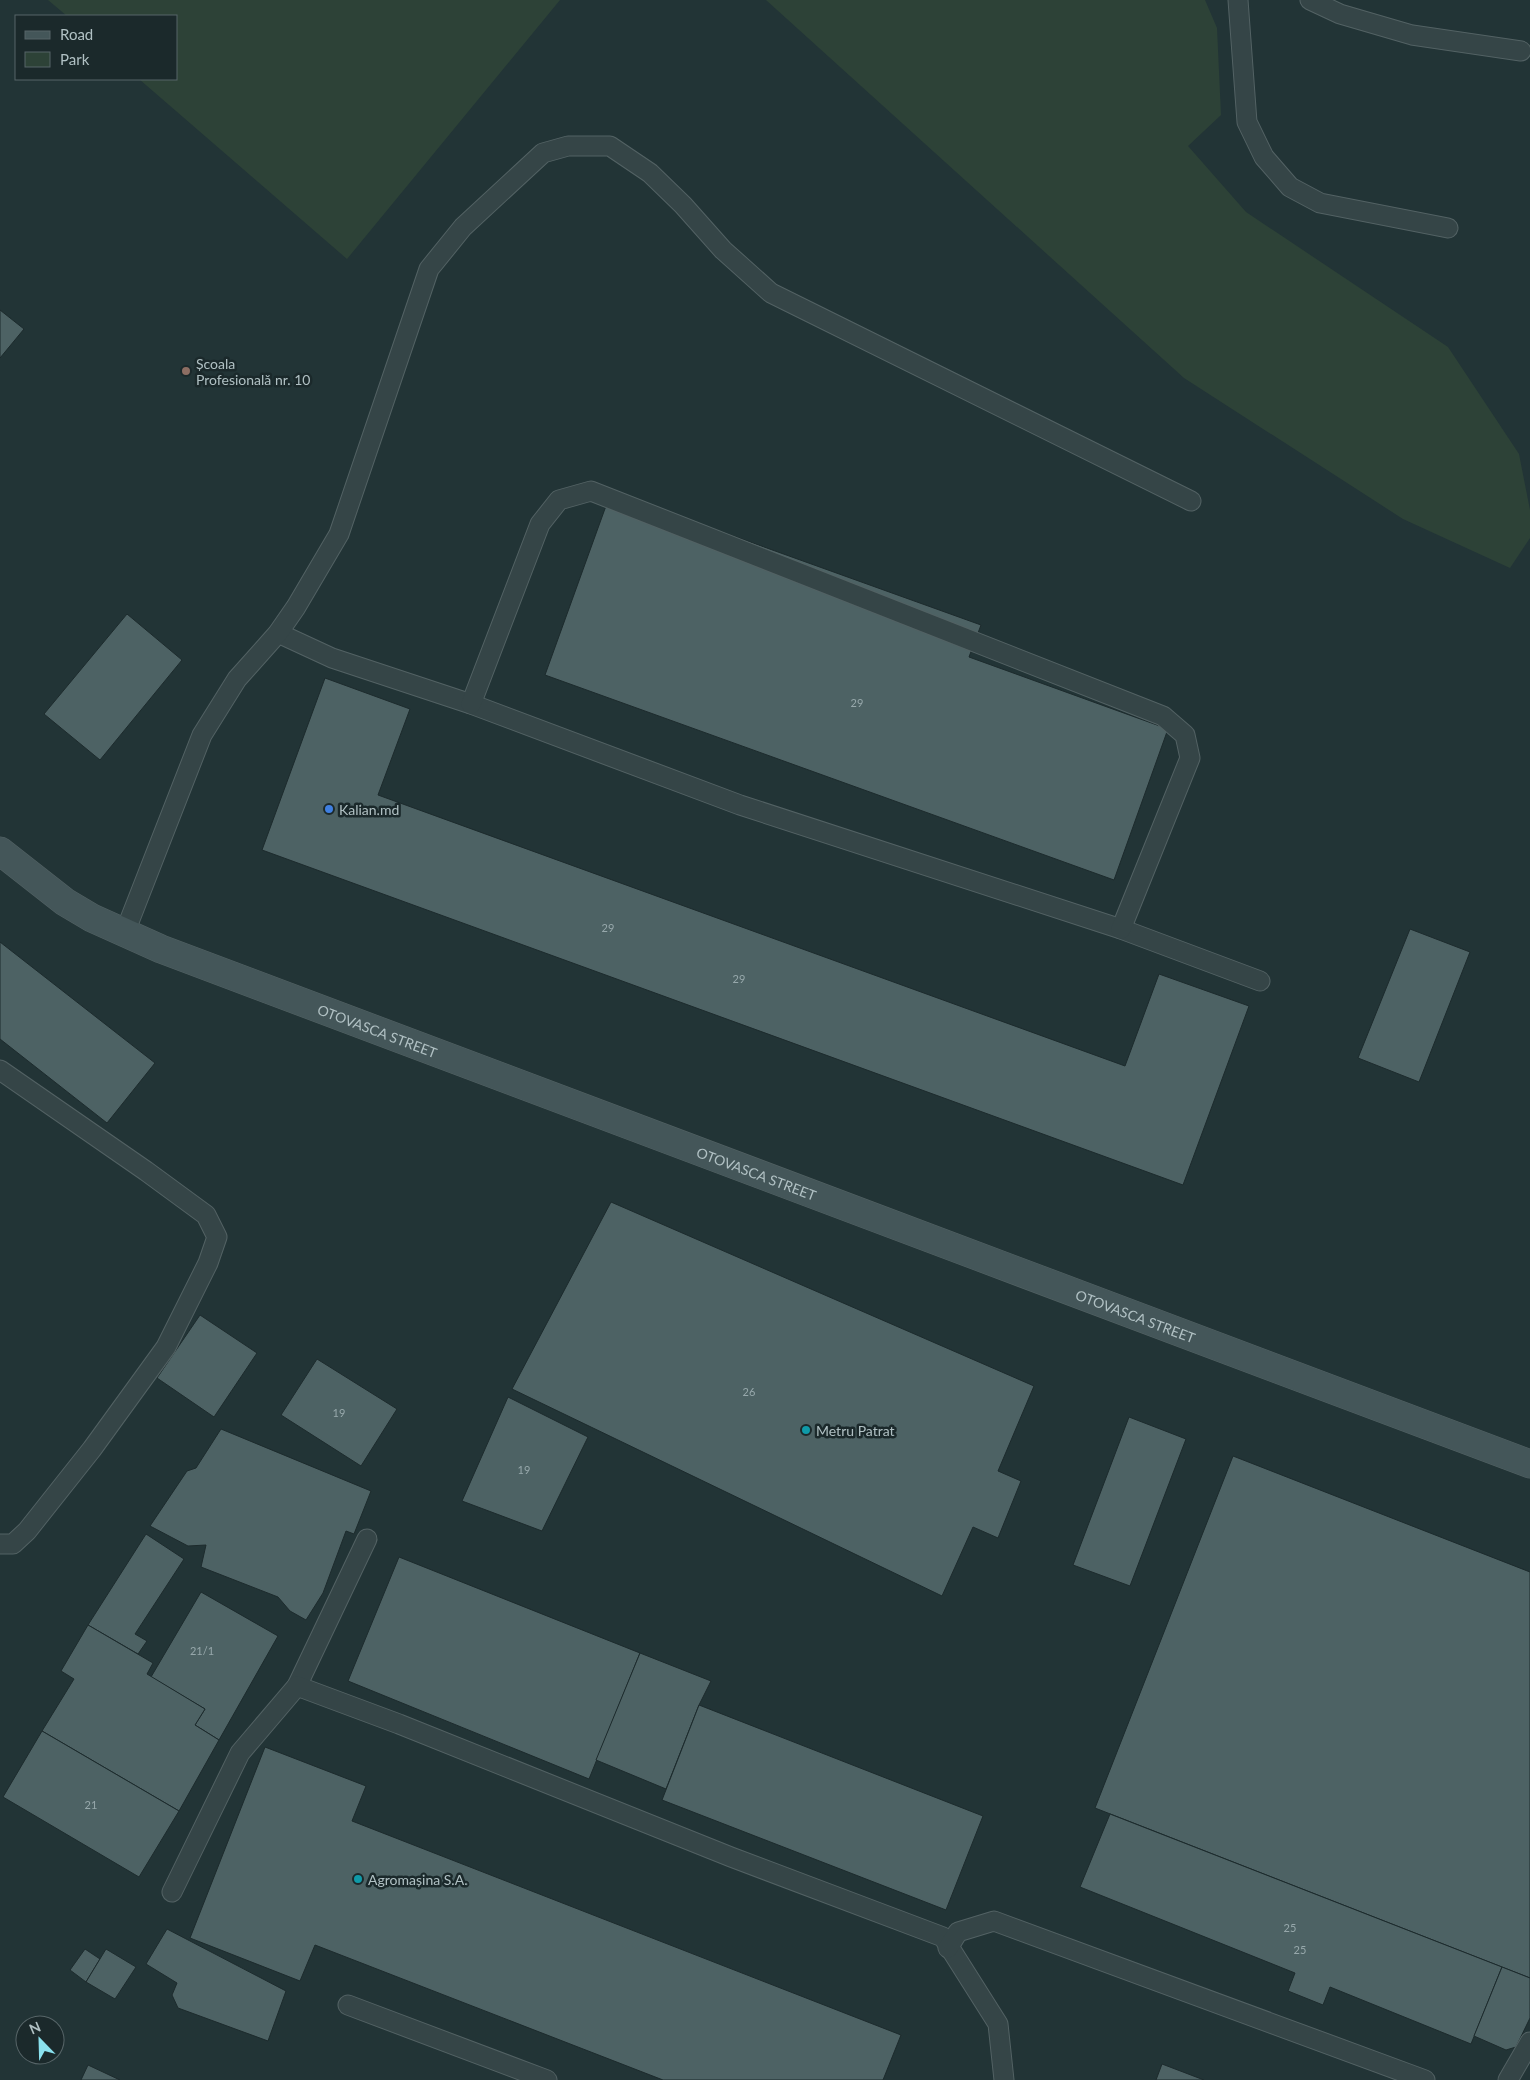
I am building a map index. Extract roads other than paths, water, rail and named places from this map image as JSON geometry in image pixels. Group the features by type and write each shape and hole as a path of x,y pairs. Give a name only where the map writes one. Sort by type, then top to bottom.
{"street":[{"name":"OTOVASCA STREET","path":"0,851 65,902 92,918 180,956 1530,1464"}],"lane":[{"path":"1238,0 1247,122 1264,157 1290,187 1320,203 1448,228"},
{"path":"1310,0 1340,14 1412,35 1521,51"},
{"path":"126,932 202,735 237,679 278,633 296,608 339,534 429,269 463,227 543,153 568,146 610,146 650,173 683,204 723,250 771,293 1191,501"},
{"path":"472,704 540,524 559,500 591,491 1163,716 1185,735 1190,758 1121,929"},
{"path":"278,633 332,658 472,704 740,805 1121,929 1260,981"},
{"path":"0,1070 206,1215 217,1236 208,1264 166,1347 92,1449 27,1531 14,1544 0,1544"},
{"path":"172,1892 240,1753 297,1686 367,1539"},
{"path":"297,1686 408,1728 731,1857 943,1937 948,1948 998,2024 1004,2080"},
{"path":"948,1948 958,1932 994,1921 1424,2080"},
{"path":"348,2005 547,2080"},
{"path":"1508,2080 1530,2042"}],"place":[{"name":"Școala Profesională nr. 10","path":"186,371"},
{"name":"Kalian.md","path":"329,809"},
{"name":"Metru Patrat","path":"806,1430"},
{"name":"Agromașina S.A.","path":"358,1879"}]}
